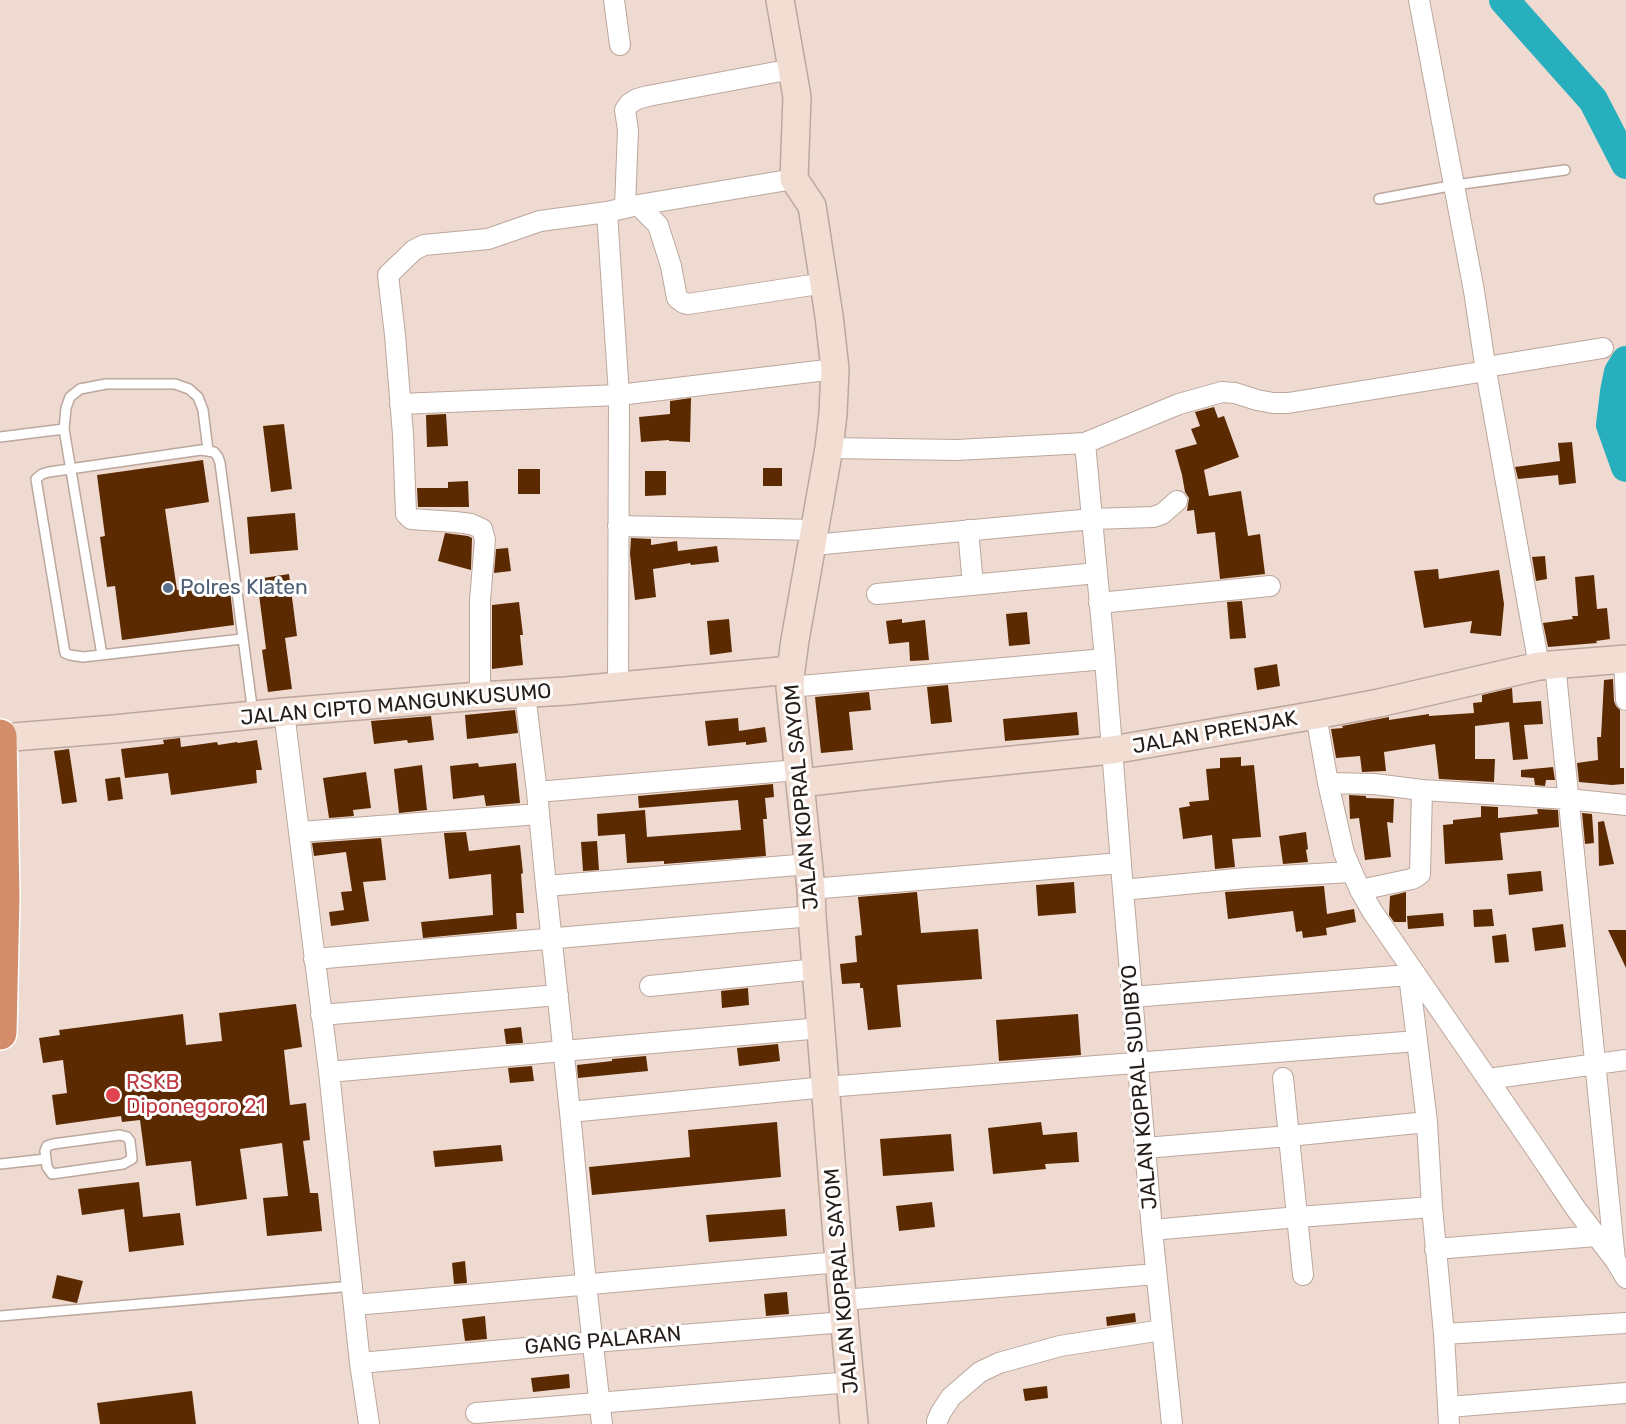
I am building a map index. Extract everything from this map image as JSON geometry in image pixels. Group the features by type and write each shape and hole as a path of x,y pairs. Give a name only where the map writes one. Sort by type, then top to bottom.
{"highway":[{"path":"0,737 0,1033"}],"street":[{"path":"614,0 621,45"},
{"path":"480,696 480,601 485,540 482,530 471,524 416,520 406,514 395,335 388,275 414,250 423,245 488,239 540,221 794,178 797,97 780,0"},
{"path":"1419,0 1455,185 1486,369 1547,665 1568,799 1614,1260"},
{"path":"618,686 619,395 623,208 628,130 625,110 637,99 648,96 792,69"},
{"name":"JALAN KOPRAL SAYOM","path":"794,178 812,206 825,283 835,369 829,448 791,679 810,877 839,1262 854,1424"},
{"path":"623,208 658,225 671,266 677,298 684,303 825,283"},
{"path":"829,448 957,450 1084,442 1179,404 1222,392 1235,393 1273,404 1288,403 1603,348"},
{"path":"400,404 619,395 835,369"},
{"name":"JALAN KOPRAL SUDIBYO","path":"1084,442 1105,659 1137,1063 1172,1424"},
{"path":"618,526 814,537 968,530 1092,519 1153,517 1162,514 1177,501"},
{"path":"968,530 973,585"},
{"path":"877,594 1097,573"},
{"path":"1100,603 1269,586"},
{"path":"791,679 1105,659"},
{"path":"1625,659 1626,700"},
{"name":"JALAN PRENJAK","path":"799,776 943,767 1112,750 1316,716 1547,665 1625,659"},
{"name":"JALAN CIPTO MANGUNKUSUMO","path":"0,737 480,696 618,686 791,679"},
{"path":"525,694 602,1424"},
{"path":"284,712 329,1072 360,1363 369,1424"},
{"path":"1316,716 1344,853 1355,881 1409,969 1626,1278"},
{"path":"537,792 799,776"},
{"path":"1328,783 1374,784 1422,790 1626,805"},
{"path":"1123,890 1246,878 1355,881 1412,879 1420,874 1422,790"},
{"path":"300,832 539,814"},
{"path":"546,886 1121,863"},
{"path":"314,959 812,916"},
{"path":"650,986 817,969"},
{"path":"1132,997 1409,969"},
{"path":"1409,969 1427,1122 1435,1248 1444,1334 1448,1416 1626,1393"},
{"path":"321,1015 558,995"},
{"path":"329,1072 821,1028"},
{"path":"570,1112 826,1087 1417,1041"},
{"path":"1488,1079 1626,1060"},
{"path":"1282,1078 1298,1217 1302,1275"},
{"path":"1145,1148 1427,1122"},
{"path":"1152,1230 1432,1207"},
{"path":"1435,1248 1596,1236"},
{"path":"354,1296 586,1284 839,1262"},
{"name":"GANG PALARAN","path":"360,1363 593,1342 1156,1274"},
{"path":"1444,1334 1626,1323"},
{"path":"937,1424 941,1412 951,1397 980,1372 999,1363 1060,1346 1162,1330"},
{"path":"476,1413 851,1382"}],"lane":[{"path":"1379,200 1455,185 1565,170"},
{"path":"102,655 64,429 66,408 70,397 80,389 106,384 175,384 189,389 198,397 208,450"},
{"path":"0,437 64,429"},
{"path":"242,639 82,657 65,653 36,479 49,472 201,450 214,452 219,463 253,716"},
{"path":"120,1135 127,1137 130,1141 132,1159 123,1164 52,1174 46,1167 46,1159 47,1146 53,1144 120,1135"},
{"path":"0,1164 46,1159"},
{"path":"0,1316 354,1296"}],"building":[{"path":"691,398 690,442 669,440 641,442 639,417 670,414 670,401"},
{"path":"1214,407 1218,418 1224,416 1239,457 1204,470 1209,496 1241,491 1248,536 1260,534 1265,574 1220,579 1215,532 1197,534 1194,510 1187,511 1189,498 1185,492 1175,450 1197,444 1191,429 1200,426 1195,412"},
{"path":"446,414 448,446 427,447 426,415"},
{"path":"284,424 292,489 271,492 263,426"},
{"path":"1572,442 1576,483 1559,485 1558,475 1518,479 1515,467 1560,461 1558,443"},
{"path":"203,460 209,502 165,509 177,590 229,582 234,625 122,640 115,586 107,587 100,537 105,536 97,475"},
{"path":"763,468 782,468 782,486 763,486"},
{"path":"518,469 540,469 540,494 518,494"},
{"path":"645,471 666,471 666,495 645,496"},
{"path":"468,481 469,507 418,507 417,488 448,488 448,482"},
{"path":"295,513 298,550 250,554 247,517"},
{"path":"445,533 472,538 471,570 438,561"},
{"path":"631,538 651,539 651,545 677,541 678,551 717,546 719,562 691,565 690,563 653,569 656,597 635,600 630,554"},
{"path":"508,548 511,571 494,573 496,549"},
{"path":"1545,556 1547,579 1536,581 1532,557"},
{"path":"1438,569 1439,579 1499,570 1504,604 1501,636 1470,633 1472,621 1424,628 1414,571"},
{"path":"289,574 297,636 285,638 292,689 268,692 262,650 266,649 257,579"},
{"path":"1594,575 1597,609 1607,608 1610,639 1596,641 1597,643 1548,647 1543,623 1573,619 1572,616 1578,616 1575,577"},
{"path":"1242,601 1246,638 1230,639 1227,602"},
{"path":"519,602 523,635 520,635 523,665 492,669 492,605"},
{"path":"1027,612 1030,644 1009,646 1006,614"},
{"path":"729,619 732,652 710,655 707,621"},
{"path":"902,619 902,623 925,620 929,660 910,661 909,642 889,644 886,621"},
{"path":"1277,664 1280,686 1257,690 1254,668"},
{"path":"1613,679 1614,701 1620,710 1620,768 1624,768 1624,784 1579,782 1577,763 1598,760 1597,737 1601,737 1604,680"},
{"path":"948,685 952,722 931,724 927,687"},
{"path":"1512,688 1513,703 1541,701 1543,724 1524,725 1528,759 1513,760 1509,722 1475,726 1475,759 1495,759 1494,782 1439,779 1435,744 1384,752 1386,771 1362,772 1360,756 1336,758 1331,729 1389,717 1389,720 1429,714 1429,716 1474,713 1473,703 1482,702 1482,695"},
{"path":"869,692 871,710 849,712 853,750 821,753 815,697"},
{"path":"515,710 518,733 467,739 465,715"},
{"path":"1077,712 1079,735 1005,741 1003,719"},
{"path":"431,716 434,740 374,744 371,721"},
{"path":"738,718 739,731 765,727 767,742 708,746 705,721"},
{"path":"180,738 181,747 257,740 262,770 256,770 257,783 171,795 168,773 125,778 121,749 164,744 163,740"},
{"path":"69,749 77,802 62,804 54,751"},
{"path":"1241,757 1241,766 1254,765 1261,837 1232,839 1235,867 1215,869 1212,835 1183,839 1179,808 1190,806 1189,802 1209,800 1206,769 1220,768 1220,758"},
{"path":"478,763 479,767 516,763 520,803 486,806 484,795 453,799 450,766"},
{"path":"422,765 427,810 399,813 394,769"},
{"path":"1553,767 1555,780 1546,780 1545,786 1535,785 1534,778 1521,777 1521,770"},
{"path":"366,772 371,808 353,810 354,816 329,818 323,778"},
{"path":"120,777 123,799 108,801 105,779"},
{"path":"773,784 774,797 765,798 767,819 763,819 766,856 664,864 664,861 627,863 625,834 598,836 597,814 645,810 647,837 741,830 738,800 639,808 638,796"},
{"path":"1349,795 1394,799 1393,823 1387,822 1391,857 1365,860 1359,818 1350,819"},
{"path":"1481,806 1498,807 1498,818 1538,814 1537,809 1558,810 1559,827 1500,833 1503,860 1445,864 1443,825 1453,824 1453,820 1481,817"},
{"path":"1582,813 1592,814 1594,843 1585,844"},
{"path":"1604,821 1614,864 1599,866 1598,822"},
{"path":"466,832 469,851 520,845 524,913 516,913 517,929 423,938 421,922 493,915 491,874 449,879 444,833"},
{"path":"1306,832 1308,862 1283,864 1279,836"},
{"path":"381,838 386,880 363,882 369,921 331,926 329,912 344,910 341,892 352,891 346,852 314,856 312,843"},
{"path":"597,841 599,870 583,871 581,842"},
{"path":"1541,871 1543,891 1509,895 1507,874"},
{"path":"1074,882 1076,913 1038,916 1036,885"},
{"path":"1324,886 1327,914 1354,909 1356,922 1326,928 1327,935 1303,938 1302,931 1296,932 1293,911 1228,919 1225,892"},
{"path":"917,892 921,933 978,929 982,979 897,985 901,1027 868,1030 863,988 860,988 860,983 842,984 840,964 857,962 855,936 862,935 858,897"},
{"path":"1406,892 1406,922 1394,922 1389,915 1390,896"},
{"path":"1492,909 1494,926 1474,927 1473,910"},
{"path":"1443,913 1444,926 1408,929 1407,916"},
{"path":"1563,924 1566,947 1535,951 1532,928"},
{"path":"1608,930 1626,930 1626,968"},
{"path":"1506,934 1509,962 1495,963 1492,936"},
{"path":"748,988 749,1005 722,1008 721,991"},
{"path":"296,1004 302,1047 284,1050 290,1105 306,1103 310,1140 303,1141 310,1193 318,1193 322,1231 267,1236 263,1198 288,1196 282,1143 240,1149 247,1199 196,1206 191,1161 146,1166 140,1120 122,1122 121,1116 56,1125 52,1095 67,1093 63,1060 43,1063 39,1038 60,1035 59,1030 183,1014 186,1045 222,1041 219,1013"},
{"path":"1078,1014 1081,1055 999,1061 996,1020"},
{"path":"521,1027 523,1043 506,1044 504,1029"},
{"path":"778,1044 780,1061 739,1066 737,1048"},
{"path":"646,1056 648,1071 578,1078 577,1065"},
{"path":"532,1066 534,1081 510,1083 508,1068"},
{"path":"777,1122 781,1177 592,1195 589,1167 690,1157 688,1130"},
{"path":"1041,1122 1043,1135 1077,1132 1079,1162 1045,1164 1046,1169 993,1174 988,1128"},
{"path":"951,1134 954,1171 883,1176 880,1139"},
{"path":"501,1145 503,1161 435,1167 433,1151"},
{"path":"139,1182 143,1217 180,1213 184,1245 129,1252 124,1209 82,1215 78,1189"},
{"path":"932,1202 935,1227 899,1231 896,1206"},
{"path":"785,1209 787,1236 709,1242 706,1215"},
{"path":"465,1261 467,1283 454,1284 452,1263"},
{"path":"57,1275 83,1281 77,1303 52,1298"},
{"path":"787,1292 789,1314 766,1316 764,1294"},
{"path":"1135,1313 1136,1322 1107,1326 1106,1317"},
{"path":"485,1316 487,1339 465,1341 462,1319"},
{"path":"569,1374 570,1388 533,1392 531,1378"},
{"path":"1047,1386 1048,1398 1025,1401 1023,1389"},
{"path":"192,1391 196,1424 100,1424 97,1403"}],"waterway":[{"path":"1504,0 1593,100 1626,164"},
{"path":"1626,361 1619,372 1611,425 1626,467"}],"place":[{"name":"Polres Klaten","path":"168,588"},
{"name":"RSKB Diponegoro 21","path":"113,1095"}]}
